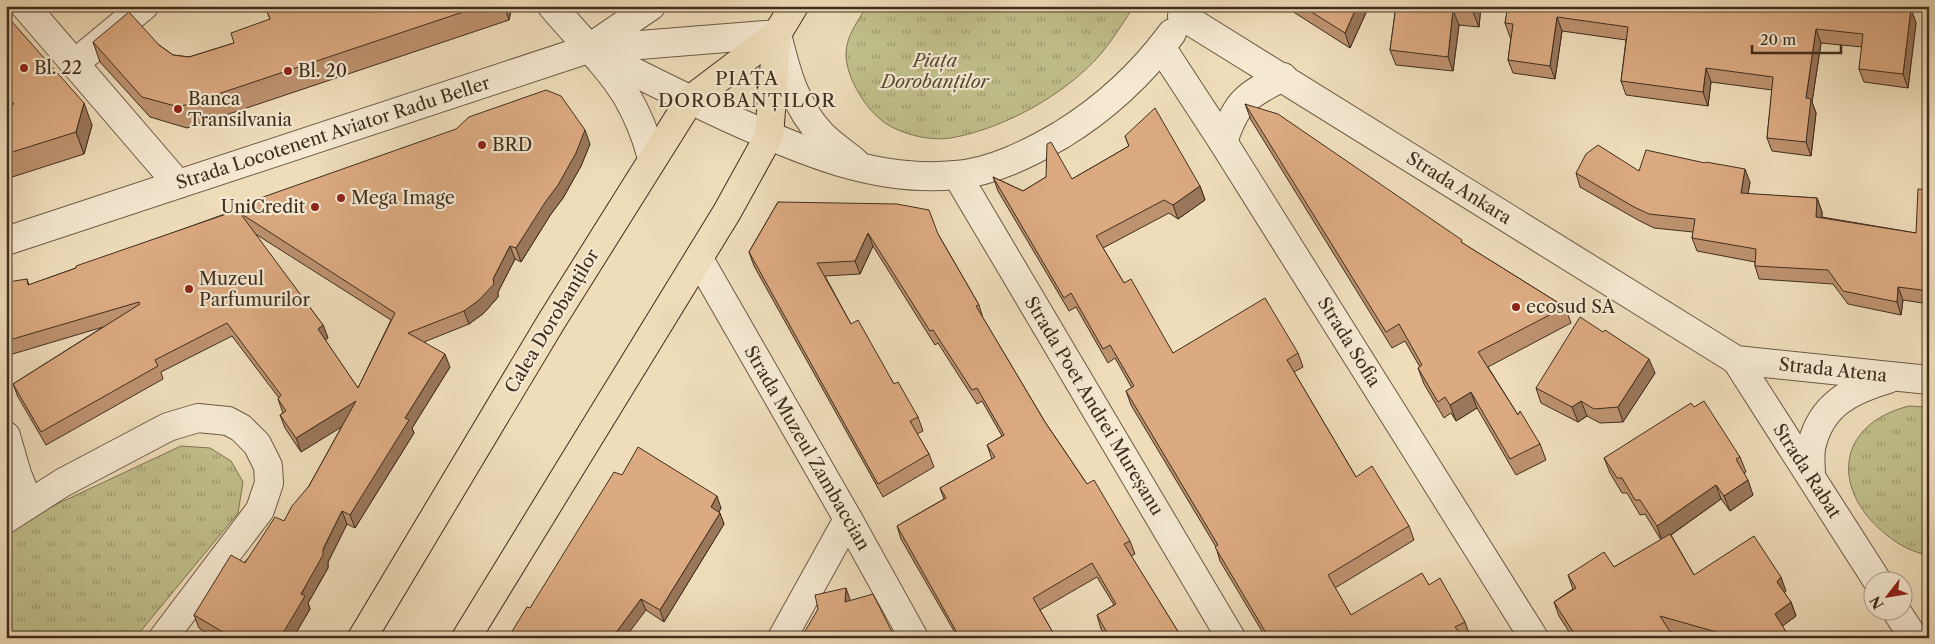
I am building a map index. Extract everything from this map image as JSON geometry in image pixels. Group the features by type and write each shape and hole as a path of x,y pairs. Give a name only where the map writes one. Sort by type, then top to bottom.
{"main road":[{"name":"Calea Dorobanților","path":"362,638 546,330 690,100 776,34 794,6"},
{"name":"Calea Dorobanților","path":"466,638 699,259 768,136 776,34"}],"street":[{"path":"25,6 178,184"},
{"path":"74,64 144,6"},
{"path":"552,6 626,94 646,134 652,158"},
{"name":"Strada Locotenent Aviator Radu Beller","path":"6,241 588,49 651,6"},
{"path":"588,49 690,100 812,154 862,168 904,175 958,175 989,168 1020,157 1075,126 1116,97 1161,47 1184,11"},
{"name":"Strada Ankara","path":"1184,11 1283,77 1736,360"},
{"path":"588,49 776,34 792,88 808,118 822,136 862,168"},
{"name":"Strada Sofia","path":"1161,47 1223,142 1534,638"},
{"path":"1223,142 1230,120 1243,100 1260,88 1283,77"},
{"name":"Strada Poet Andrei Mureșanu","path":"958,175 1231,638"},
{"name":"Strada Muzeul Zambaccian","path":"699,259 914,638"},
{"name":"Strada Atena","path":"1736,360 1929,380"},
{"name":"Strada Rabat","path":"1736,360 1872,572"},
{"path":"1811,476 1811,446 1819,424 1834,405 1860,387 1896,376"},
{"path":"6,519 62,483 168,427 198,418 228,420 241,428 257,444 268,466 269,483 260,510 164,638"},
{"path":"6,436 17,474 29,504"},
{"path":"782,638 848,519"}],"green space":[{"name":"Piața Dorobanților","path":"867,6 1134,6 1099,56 1069,84 1052,96 995,126 956,137 939,139 905,133 890,126 866,105 854,85 847,64 847,47 853,29"},
{"path":"1909,406 1929,407 1929,555 1907,548 1897,542 1869,519 1857,500 1850,481 1849,462 1854,444 1866,428 1884,415"},
{"path":"181,446 210,448 231,461 243,482 238,513 135,638 6,638 6,531 25,519"}],"building":[{"name":"Bl. 20","path":"265,6 481,6 179,107 142,97 93,42 129,12 159,45 173,55 189,57 234,43 231,33 270,19"},
{"path":"1302,6 1357,6 1345,33"},
{"path":"1396,6 1474,6 1473,12 1453,10 1448,57 1390,50"},
{"path":"1508,6 1890,6 1911,9 1903,74 1859,69 1863,34 1816,29 1806,98 1811,99 1806,142 1767,138 1773,77 1706,68 1703,92 1621,81 1628,27 1557,17 1550,66 1508,60 1513,24 1505,23"},
{"name":"Bl. 22","path":"6,15 84,103 76,132 6,154 6,106 14,104 6,95"},
{"path":"546,90 561,96 585,130 576,153 558,185 516,248 510,246 493,279 494,284 479,300 464,311 408,333 445,354 405,418 409,420 350,515 342,511 323,549 323,555 301,594 305,596 280,638 233,638 194,615 231,555 245,563 275,517 284,521 292,506 309,486 356,401 296,438 280,415 286,411 278,399 281,395 227,323 155,360 158,366 41,432 13,384 140,304 139,302 6,341 6,285 14,281 27,279 28,285 76,268 76,266 235,211 232,208 456,129 469,117","holes":["240,213 395,313 358,388 318,329 323,325"]},
{"path":"1245,104 1278,114 1462,240 1461,242 1565,307 1478,352 1518,415 1520,411 1540,444 1510,459 1471,392 1450,405 1445,397 1438,402 1418,368 1422,365 1399,324 1386,332"},
{"path":"1155,108 1200,186 1173,205 1164,200 1096,236 1124,283 1131,279 1173,353 1265,298 1298,353 1287,360 1356,477 1372,466 1409,526 1328,575 1351,615 1422,573 1429,585 1440,578 1465,622 1455,627 1464,638 1269,638 1215,547 1218,545 1126,391 1134,386 1110,345 1103,349 1071,293 1064,298 993,177 1023,191 1046,177 1047,144 1051,142 1072,179 1129,146 1125,136"},
{"path":"1598,145 1639,171 1646,150 1705,163 1745,169 1741,193 1817,198 1816,217 1916,233 1918,189 1929,190 1929,291 1898,287 1897,302 1843,291 1828,270 1755,266 1756,249 1692,238 1695,219 1649,214 1576,173 1586,154"},
{"path":"778,202 897,204 929,210 938,234 979,305 976,306 1045,422 1087,484 1094,480 1130,541 1124,544 1182,638 1110,638 1097,615 1116,604 1092,563 1033,598 1056,638 960,638 897,526 946,498 940,488 995,457 987,445 1004,435 977,388 972,390 933,330 930,331 868,233 855,261 817,263 851,324 858,320 894,384 898,382 918,417 910,421 929,454 878,484 749,252"},
{"path":"1580,317 1603,332 1605,330 1649,359 1618,407 1594,409 1581,401 1572,407 1536,388"},
{"path":"1704,401 1740,457 1736,459 1748,480 1724,496 1716,485 1657,526 1640,500 1635,500 1622,478 1617,478 1604,458 1691,403 1694,407"},
{"path":"638,447 717,496 711,507 720,513 660,610 641,599 612,638 508,638 527,607 530,608 614,472 622,475"},
{"path":"1670,534 1694,575 1754,536 1781,577 1777,582 1791,602 1775,614 1790,638 1730,638 1727,635 1660,616 1674,638 1577,638 1554,602 1576,588 1568,575 1604,552 1614,567"},
{"path":"846,588 845,602 873,594 895,638 801,638 818,609 815,595"}],"place":[{"name":"Bl. 22","path":"24,68"},
{"name":"Bl. 20","path":"288,71"},
{"name":"Banca Transilvania","path":"178,109"},
{"name":"BRD","path":"482,145"},
{"name":"Mega Image","path":"341,198"},
{"name":"UniCredit","path":"315,207"},
{"name":"Muzeul Parfumurilor","path":"189,289"},
{"name":"ecosud SA","path":"1516,307"}],"district":[{"name":"PIAȚA DOROBANȚILOR","path":"747,89"}]}
